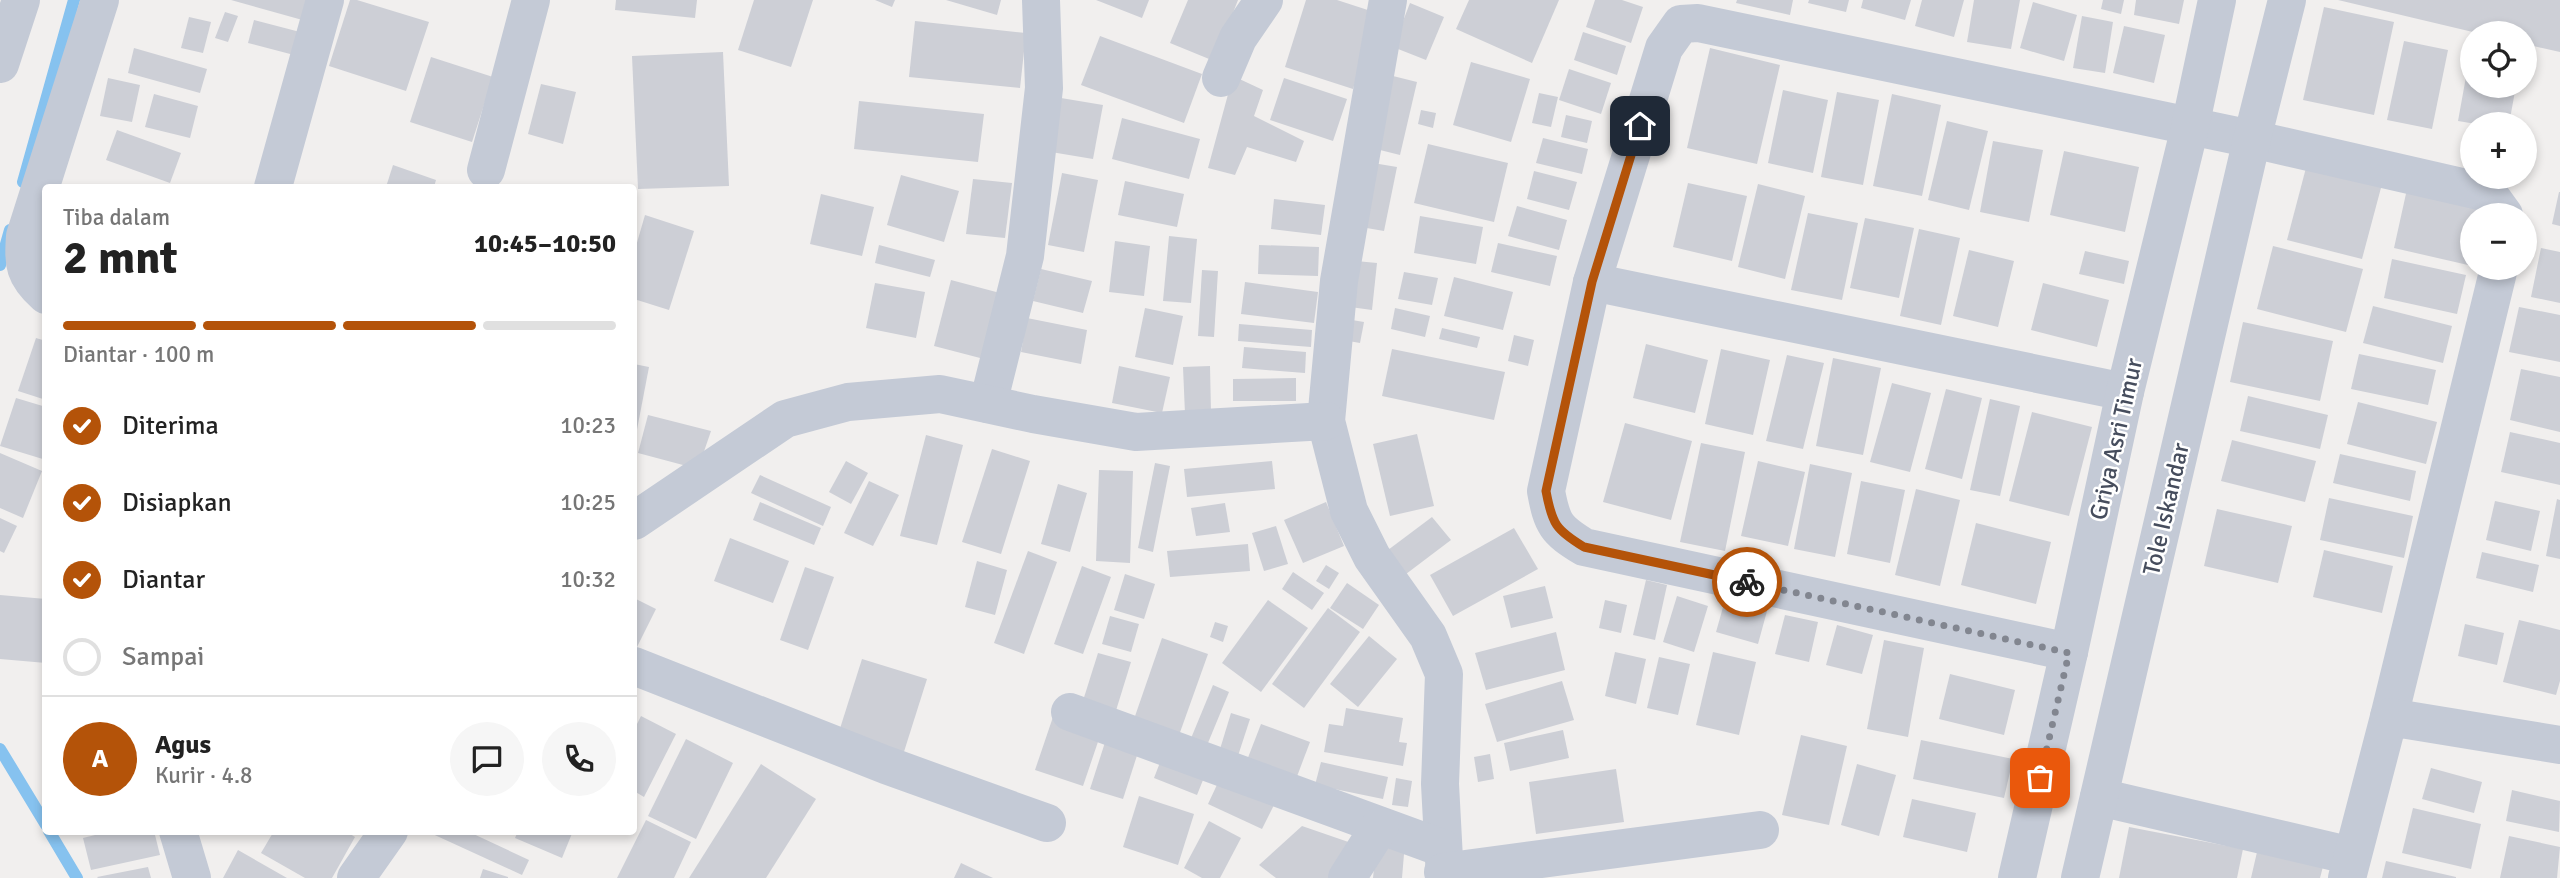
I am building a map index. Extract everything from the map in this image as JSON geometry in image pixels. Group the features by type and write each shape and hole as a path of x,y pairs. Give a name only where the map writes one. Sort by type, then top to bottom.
{"street":[{"path":"0,64 20,0"},
{"path":"42,292 31,282 23,261 25,236 100,0"},
{"path":"274,184 326,0"},
{"path":"486,170 531,0"},
{"path":"988,404 1025,256 1044,88 1041,0"},
{"path":"1222,78 1238,38 1264,0"},
{"path":"1388,0 1339,281 1326,421 1349,511 1372,557 1428,636 1444,674 1440,784 1443,866"},
{"name":"Griya Asri Timur","path":"2017,878 2125,392 2190,127 2217,0"},
{"name":"Tole Iskandar","path":"2080,878 2252,139 2287,0"},
{"path":"2069,653 1584,547 1561,533 1550,512 1546,491 1592,282 1664,48 1683,12 1698,23 2252,139 2488,193 2495,203"},
{"path":"2099,797 2349,867 2389,717 2496,280"},
{"path":"1592,282 2125,392"},
{"path":"637,519 785,419 848,402 940,394 1136,432 1326,421"},
{"path":"637,667 886,765 1047,822"},
{"path":"1070,712 1380,826 1443,866 1760,830"},
{"path":"2389,717 2560,745"},
{"path":"1347,878 1380,826"},
{"path":"179,835 192,878"},
{"path":"356,878 386,835"}],"building":[{"path":"231,0 312,0 306,21"},
{"path":"350,0 429,22 406,91 329,66"},
{"path":"616,0 697,0 695,18 615,10"},
{"path":"754,0 813,0 791,67 738,50"},
{"path":"875,0 895,0 892,7"},
{"path":"946,0 1001,0 997,15"},
{"path":"1096,0 1149,0 1142,18"},
{"path":"1188,0 1238,0 1214,61 1170,43"},
{"path":"1306,0 1337,0 1377,13 1353,89 1285,67"},
{"path":"1469,0 1559,0 1532,63 1456,29"},
{"path":"1595,0 1622,0 1643,7 1631,43 1586,27"},
{"path":"1737,0 1793,0 1790,15 1736,3"},
{"path":"1809,0 1849,0 1846,12 1808,3"},
{"path":"1863,0 1911,0 1905,20 1861,8"},
{"path":"1922,0 1964,0 1954,37 1915,26"},
{"path":"1974,0 2020,0 2011,49 1967,42"},
{"path":"2103,0 2124,0 2121,14 2101,9"},
{"path":"2136,0 2184,0 2179,24 2134,15"},
{"path":"2338,0 2560,0 2560,52 2537,47 2537,21 2460,21 2460,29"},
{"path":"2033,2 2077,15 2064,61 2020,48"},
{"path":"1410,3 1444,17 1426,60 1393,47"},
{"path":"2324,7 2394,22 2374,115 2303,100"},
{"path":"225,12 238,16 228,42 215,38"},
{"path":"2082,16 2113,22 2105,73 2073,68"},
{"path":"189,17 211,22 203,53 181,48"},
{"path":"254,20 300,32 294,55 248,43"},
{"path":"915,21 1026,33 1020,88 909,77"},
{"path":"2124,26 2165,35 2154,83 2113,73"},
{"path":"1583,32 1626,46 1617,75 1574,60"},
{"path":"1100,36 1202,74 1184,123 1081,85"},
{"path":"2404,41 2448,50 2432,129 2387,120"},
{"path":"134,48 207,69 200,93 128,73"},
{"path":"1710,48 1780,65 1757,164 1687,148"},
{"path":"723,52 729,186 638,189 632,56"},
{"path":"431,57 493,77 472,142 410,122"},
{"path":"1471,62 1530,79 1511,142 1453,125"},
{"path":"1569,69 1611,83 1601,114 1559,100"},
{"path":"1389,75 1417,82 1400,155 1372,148"},
{"path":"1233,76 1263,90 1254,116 1304,141 1296,162 1247,147 1235,175 1208,168"},
{"path":"108,78 140,85 132,122 100,116"},
{"path":"1284,78 1347,99 1333,141 1270,120"},
{"path":"541,84 576,92 563,144 528,134"},
{"path":"1783,90 1828,100 1813,173 1768,163"},
{"path":"1837,92 1879,100 1863,185 1821,177"},
{"path":"1539,93 1558,97 1551,127 1532,123"},
{"path":"154,94 198,106 190,138 145,127"},
{"path":"1892,94 1941,105 1922,196 1873,186"},
{"path":"1061,98 1103,105 1093,159 1051,152"},
{"path":"2462,98 2514,98 2511,112 2460,112 2458,121"},
{"path":"859,101 984,114 978,162 854,149"},
{"path":"1421,110 1436,113 1433,128 1418,124"},
{"path":"1566,115 1592,121 1587,143 1561,137"},
{"path":"1122,118 1200,139 1189,179 1112,159"},
{"path":"1947,121 1988,131 1969,210 1928,200"},
{"path":"117,130 181,153 170,183 106,160"},
{"path":"1543,138 1588,149 1582,174 1536,163"},
{"path":"1993,141 2043,150 2029,222 1980,212"},
{"path":"1428,144 1508,163 1494,222 1414,203"},
{"path":"2064,151 2139,167 2125,232 2050,215"},
{"path":"1367,162 1397,167 1384,231 1355,226"},
{"path":"2307,164 2382,184 2362,259 2287,240"},
{"path":"393,165 436,180 435,184 387,184"},
{"path":"1534,171 1577,182 1569,210 1527,199"},
{"path":"1062,173 1098,180 1084,252 1048,245"},
{"path":"901,175 959,191 944,242 887,225"},
{"path":"973,179 1012,183 1005,238 966,234"},
{"path":"2409,180 2484,196 2482,203 2460,203 2460,263 2394,248"},
{"path":"1125,181 1184,194 1177,227 1118,215"},
{"path":"1688,183 1747,196 1732,261 1673,247"},
{"path":"1758,184 1805,196 1785,279 1738,267"},
{"path":"2560,192 2560,226 2552,224"},
{"path":"821,194 874,207 862,256 810,244"},
{"path":"1274,199 1325,205 1321,235 1271,229"},
{"path":"1517,206 1567,220 1559,250 1508,236"},
{"path":"1808,213 1858,223 1842,300 1791,290"},
{"path":"645,215 694,231 669,310 637,300 637,243"},
{"path":"1420,216 1483,227 1476,264 1414,253"},
{"path":"1865,218 1914,228 1899,298 1850,288"},
{"path":"1919,229 1960,238 1941,325 1900,316"},
{"path":"1169,236 1197,239 1191,303 1163,301"},
{"path":"1115,241 1150,246 1144,296 1109,292"},
{"path":"1498,243 1557,256 1550,286 1491,272"},
{"path":"879,245 935,260 930,277 875,263"},
{"path":"1259,245 1319,247 1318,276 1258,274"},
{"path":"2273,246 2363,269 2346,332 2257,309"},
{"path":"2541,248 2560,252 2560,303 2531,297 2534,280 2537,280"},
{"path":"1969,250 2014,261 1998,327 1953,316"},
{"path":"2085,251 2129,261 2124,284 2079,274"},
{"path":"2392,259 2460,274 2460,280 2465,280 2457,314 2384,298"},
{"path":"1356,261 1377,263 1372,310 1350,307"},
{"path":"1041,269 1092,281 1083,313 1033,301"},
{"path":"1202,270 1218,271 1214,337 1198,336"},
{"path":"1404,272 1438,278 1432,305 1398,299"},
{"path":"1454,277 1513,292 1503,330 1444,316"},
{"path":"951,280 1000,293 984,359 934,346"},
{"path":"1245,282 1318,292 1314,323 1241,314"},
{"path":"875,283 925,292 916,338 866,328"},
{"path":"2043,283 2109,300 2097,347 2031,330"},
{"path":"2373,306 2452,326 2443,363 2363,343"},
{"path":"2519,307 2560,315 2560,362 2509,352"},
{"path":"1145,308 1183,316 1173,365 1135,357"},
{"path":"1395,308 1430,316 1425,337 1391,329"},
{"path":"1027,318 1087,330 1081,364 1021,352"},
{"path":"1346,319 1364,322 1360,343 1343,340"},
{"path":"2243,322 2333,341 2320,401 2230,382"},
{"path":"1239,324 1312,330 1311,347 1238,341"},
{"path":"1442,328 1480,337 1477,348 1439,339"},
{"path":"1514,335 1534,340 1528,366 1508,361"},
{"path":"36,338 42,340 42,399 18,391"},
{"path":"1646,344 1708,360 1695,413 1633,398"},
{"path":"1244,347 1306,352 1305,373 1242,368"},
{"path":"1392,349 1505,372 1494,420 1382,396"},
{"path":"1721,349 1770,360 1753,435 1705,424"},
{"path":"2359,354 2436,370 2428,405 2351,389"},
{"path":"1787,355 1824,363 1803,449 1766,441"},
{"path":"1833,358 1881,368 1863,455 1816,446"},
{"path":"637,365 649,367 637,430"},
{"path":"1119,366 1170,377 1162,413 1112,403"},
{"path":"1210,366 1211,413 1185,414 1183,367"},
{"path":"2521,369 2560,377 2560,432 2510,420"},
{"path":"1296,378 1296,401 1233,401 1233,379"},
{"path":"1892,383 1931,393 1910,472 1870,462"},
{"path":"1946,389 1982,398 1962,479 1925,469"},
{"path":"2248,396 2328,415 2320,449 2240,431"},
{"path":"16,398 42,406 42,459 0,446"},
{"path":"1990,399 2020,406 2000,496 1970,490"},
{"path":"2358,402 2437,422 2426,464 2347,444"},
{"path":"2032,412 2092,427 2069,516 2009,501"},
{"path":"648,415 711,431 698,469 638,453"},
{"path":"1625,423 1692,441 1671,520 1603,502"},
{"path":"2510,432 2560,443 2560,485 2501,472"},
{"path":"1417,434 1434,506 1390,516 1373,444"},
{"path":"926,435 963,445 937,545 900,536"},
{"path":"2232,440 2316,461 2305,502 2221,481"},
{"path":"1701,443 1745,452 1725,551 1680,542"},
{"path":"992,449 1030,461 1001,554 962,542"},
{"path":"0,453 42,471 23,518 0,508"},
{"path":"2340,454 2416,471 2410,501 2333,483"},
{"path":"846,461 868,473 851,504 829,492"},
{"path":"1272,461 1275,489 1187,497 1184,469"},
{"path":"1758,461 1805,472 1788,546 1741,536"},
{"path":"1155,463 1170,466 1153,552 1138,548"},
{"path":"1810,464 1852,473 1835,557 1794,549"},
{"path":"1099,470 1133,471 1130,563 1096,561"},
{"path":"760,475 831,507 823,526 751,493"},
{"path":"869,481 899,495 873,546 844,533"},
{"path":"1861,481 1905,490 1890,563 1847,554"},
{"path":"1058,484 1087,493 1070,552 1041,544"},
{"path":"1916,489 1960,500 1940,586 1895,575"},
{"path":"2329,498 2413,516 2404,558 2320,540"},
{"path":"2557,499 2560,500 2560,559 2546,556"},
{"path":"2495,501 2540,511 2531,551 2486,540"},
{"path":"760,502 821,528 814,545 753,520"},
{"path":"1326,502 1344,546 1303,563 1284,520"},
{"path":"1225,503 1230,532 1196,536 1191,508"},
{"path":"2217,509 2292,526 2278,583 2204,566"},
{"path":"1432,517 1451,540 1406,574 1388,550"},
{"path":"0,518 17,526 4,553 0,551"},
{"path":"1976,523 2051,542 2036,604 1961,585"},
{"path":"1276,526 1288,564 1264,571 1252,533"},
{"path":"1514,528 1538,569 1453,616 1430,575"},
{"path":"730,538 789,561 773,603 714,581"},
{"path":"1248,544 1250,571 1170,577 1167,551"},
{"path":"2324,550 2393,566 2382,613 2313,597"},
{"path":"1028,551 1057,562 1024,654 994,643"},
{"path":"2482,552 2539,565 2533,592 2476,578"},
{"path":"977,561 1007,570 995,615 965,607"},
{"path":"1326,565 1339,573 1329,589 1316,581"},
{"path":"1082,566 1111,577 1083,654 1054,644"},
{"path":"805,567 834,577 808,650 780,640"},
{"path":"1293,572 1324,593 1312,610 1282,589"},
{"path":"1125,574 1155,584 1144,619 1114,610"},
{"path":"1646,580 1667,585 1655,640 1633,635"},
{"path":"1347,583 1379,605 1363,629 1330,608"},
{"path":"1545,586 1553,618 1511,628 1503,596"},
{"path":"0,595 42,599 42,663 0,659"},
{"path":"1677,596 1708,606 1694,652 1663,642"},
{"path":"637,600 656,609 637,647"},
{"path":"1268,600 1308,628 1261,692 1222,663"},
{"path":"1605,600 1627,605 1621,633 1599,628"},
{"path":"1725,600 1767,611 1758,644 1716,632"},
{"path":"1328,608 1360,632 1304,708 1272,684"},
{"path":"1785,615 1818,622 1809,662 1775,654"},
{"path":"1110,616 1139,624 1131,652 1102,644"},
{"path":"2519,620 2560,630 2560,681 2556,695 2503,682"},
{"path":"1215,622 1228,626 1223,642 1210,637"},
{"path":"2465,624 2504,633 2497,665 2458,656"},
{"path":"1837,625 1873,635 1862,674 1826,665"},
{"path":"1556,632 1565,670 1486,690 1475,653"},
{"path":"1369,636 1397,659 1358,707 1330,684"},
{"path":"1162,638 1208,654 1178,738 1133,722"},
{"path":"1884,640 1924,648 1908,737 1867,729"},
{"path":"1615,652 1646,659 1636,704 1605,696"},
{"path":"1713,652 1756,662 1739,735 1696,725"},
{"path":"1098,653 1131,662 1114,717 1081,707"},
{"path":"1659,657 1690,664 1678,715 1647,708"},
{"path":"862,659 927,679 902,758 837,738"},
{"path":"1950,674 2015,690 2004,735 1939,719"},
{"path":"1562,681 1574,720 1497,742 1485,704"},
{"path":"1213,685 1229,692 1203,755 1187,748"},
{"path":"1346,708 1403,718 1399,742 1407,743 1403,766 1324,752 1329,724 1343,726"},
{"path":"1231,713 1250,719 1235,765 1217,759"},
{"path":"1054,714 1102,730 1083,786 1035,770"},
{"path":"641,716 676,734 644,797 637,793 637,724"},
{"path":"1261,724 1310,742 1293,787 1244,768"},
{"path":"1563,730 1569,758 1510,771 1504,743"},
{"path":"1108,733 1141,743 1123,799 1090,789"},
{"path":"1801,735 1847,746 1829,825 1782,815"},
{"path":"686,739 733,763 696,839 648,816"},
{"path":"1921,740 2013,759 2004,798 1913,779"},
{"path":"1164,752 1207,770 1197,795 1154,778"},
{"path":"1490,754 1494,779 1478,782 1474,757"},
{"path":"1321,762 1388,777 1383,799 1315,785"},
{"path":"761,764 816,799 766,878 689,878"},
{"path":"1857,764 1896,775 1879,836 1841,825"},
{"path":"2431,768 2482,782 2474,813 2422,799"},
{"path":"1616,769 1624,822 1536,834 1529,782"},
{"path":"1222,774 1277,799 1262,829 1208,804"},
{"path":"1396,778 1412,781 1408,807 1392,805"},
{"path":"2512,790 2560,801 2559,832 2506,821"},
{"path":"1139,796 1194,814 1178,865 1123,847"},
{"path":"1912,799 1976,813 1967,852 1903,837"},
{"path":"2413,808 2481,824 2471,869 2402,853"},
{"path":"646,820 691,842 674,878 617,878"},
{"path":"1209,821 1241,838 1220,878 1202,878 1184,868"},
{"path":"1302,826 1360,846 1335,878 1276,878 1259,865"},
{"path":"2129,827 2243,849 2237,878 2119,878"},
{"path":"95,835 155,835 160,855 91,870 83,838"},
{"path":"272,835 355,837 332,878 305,878 261,853"},
{"path":"435,835 476,835 529,860 522,875"},
{"path":"516,835 571,835 562,858 515,838"},
{"path":"2509,836 2560,847 2557,878 2500,878"},
{"path":"1377,839 1405,842 1402,878 1373,878"},
{"path":"2260,839 2326,855 2320,878 2251,878"},
{"path":"238,850 287,878 223,878"},
{"path":"2386,861 2456,877 2456,878 2382,878"},
{"path":"961,863 993,878 954,878"},
{"path":"148,867 151,878 97,877"},
{"path":"483,869 508,877 508,878 480,878"}],"waterway":[{"path":"23,182 74,0"},
{"path":"0,265 10,230"},
{"path":"0,749 42,818"},
{"path":"51,835 77,878"}],"way so far":[{"path":"1747,582 2069,653 2040,778"}],"route":[{"path":"1640,126 1592,282 1546,491 1550,512 1561,533 1584,547 1747,582"}]}
